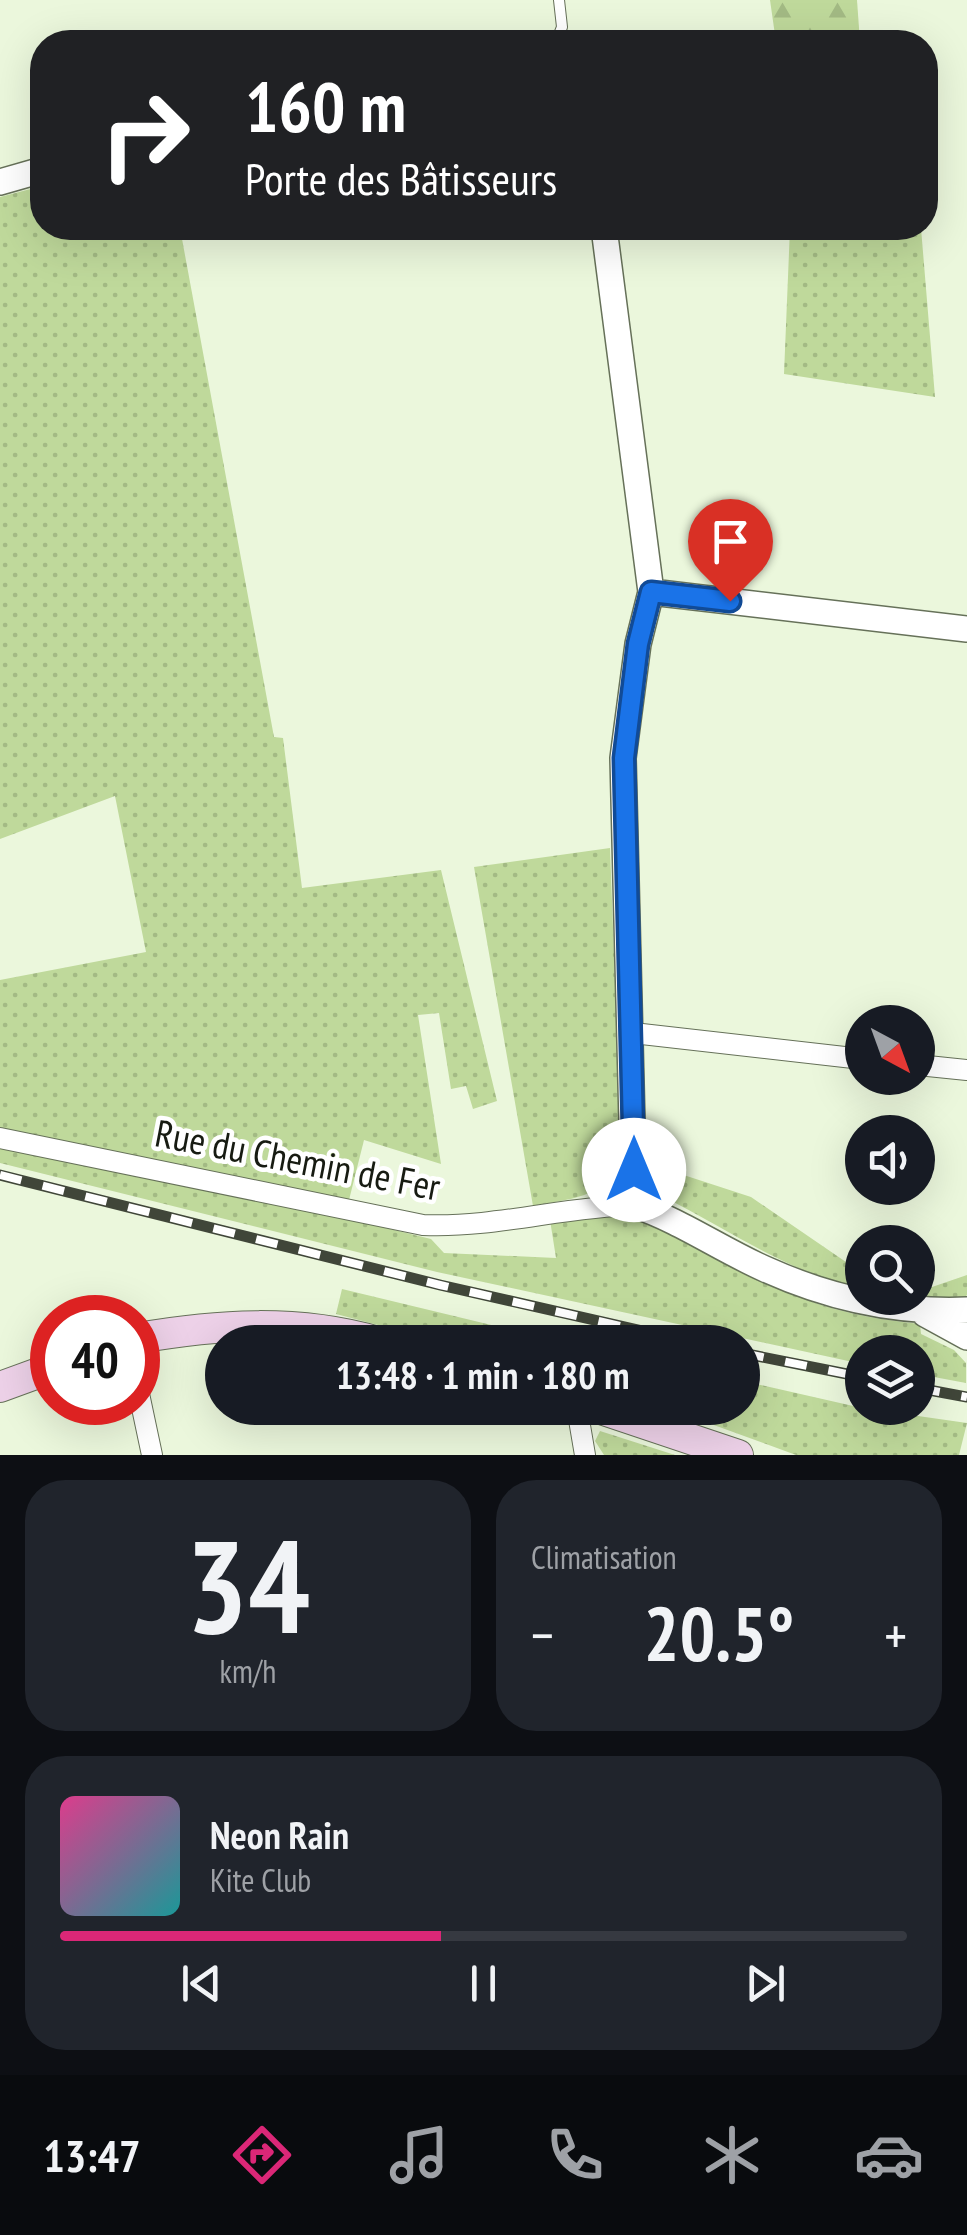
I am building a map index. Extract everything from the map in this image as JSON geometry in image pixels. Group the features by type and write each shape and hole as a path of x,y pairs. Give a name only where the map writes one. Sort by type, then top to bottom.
{"main road":[{"path":"160,1334 205,1328"},
{"path":"0,1387 30,1376"},
{"path":"649,1425 738,1455"}],"street":[{"path":"0,182 30,173"},
{"path":"606,240 651,592 638,644 624,758 634,1205"},
{"path":"651,592 967,630"},
{"path":"632,1033 845,1057"},
{"path":"935,1067 967,1070"},
{"name":"Rue du Chemin de Fer","path":"0,1138 422,1226 472,1227 578,1207 634,1205 672,1218 792,1279 845,1297"},
{"name":"Rue du Chemin de Fer","path":"935,1311 967,1310"},
{"name":"Rue du Chemin de Fer","path":"926,1315 967,1337"},
{"path":"146,1425 152,1455"},
{"path":"580,1425 585,1455"}],"lane":[{"path":"559,0 561,30"}],"green space":[{"path":"770,0 857,0 859,30 774,30"},
{"path":"30,189 30,240 182,240 274,737 283,738 302,888 441,870 497,1101 473,1109 466,1086 451,1089 439,1013 418,1015 441,1164 364,1140 348,1204 0,1131 0,980 146,952 115,796 0,839 0,197"},
{"path":"790,240 922,240 935,397 784,374"},
{"path":"610,848 622,1165 595,1191 533,1206 474,867"},
{"path":"0,1145 345,1218 431,1239 444,1253 556,1258 550,1220 611,1217 642,1221 686,1236 802,1298 845,1311 845,1315 920,1324 923,1335 845,1335 845,1360 760,1342 760,1325 682,1325 437,1272 0,1163"},
{"path":"650,1164 751,1197 845,1261 845,1284 761,1250 664,1197 651,1183"},
{"path":"967,1275 967,1295 961,1301 935,1299 935,1286"},
{"path":"342,1289 491,1325 378,1325 336,1314"},
{"path":"935,1341 954,1350 966,1363 966,1383 935,1377"},
{"path":"760,1385 845,1404 845,1425 935,1425 935,1418 967,1423 959,1455 796,1455 714,1425 760,1425"},
{"path":"600,1431 675,1455 604,1455 595,1441"}],"railway":[{"path":"0,1175 616,1325"},
{"path":"760,1357 845,1374"},
{"path":"935,1391 967,1397"}],"route":[{"path":"634,1170 624,758 638,644 651,592 730,601"}]}
